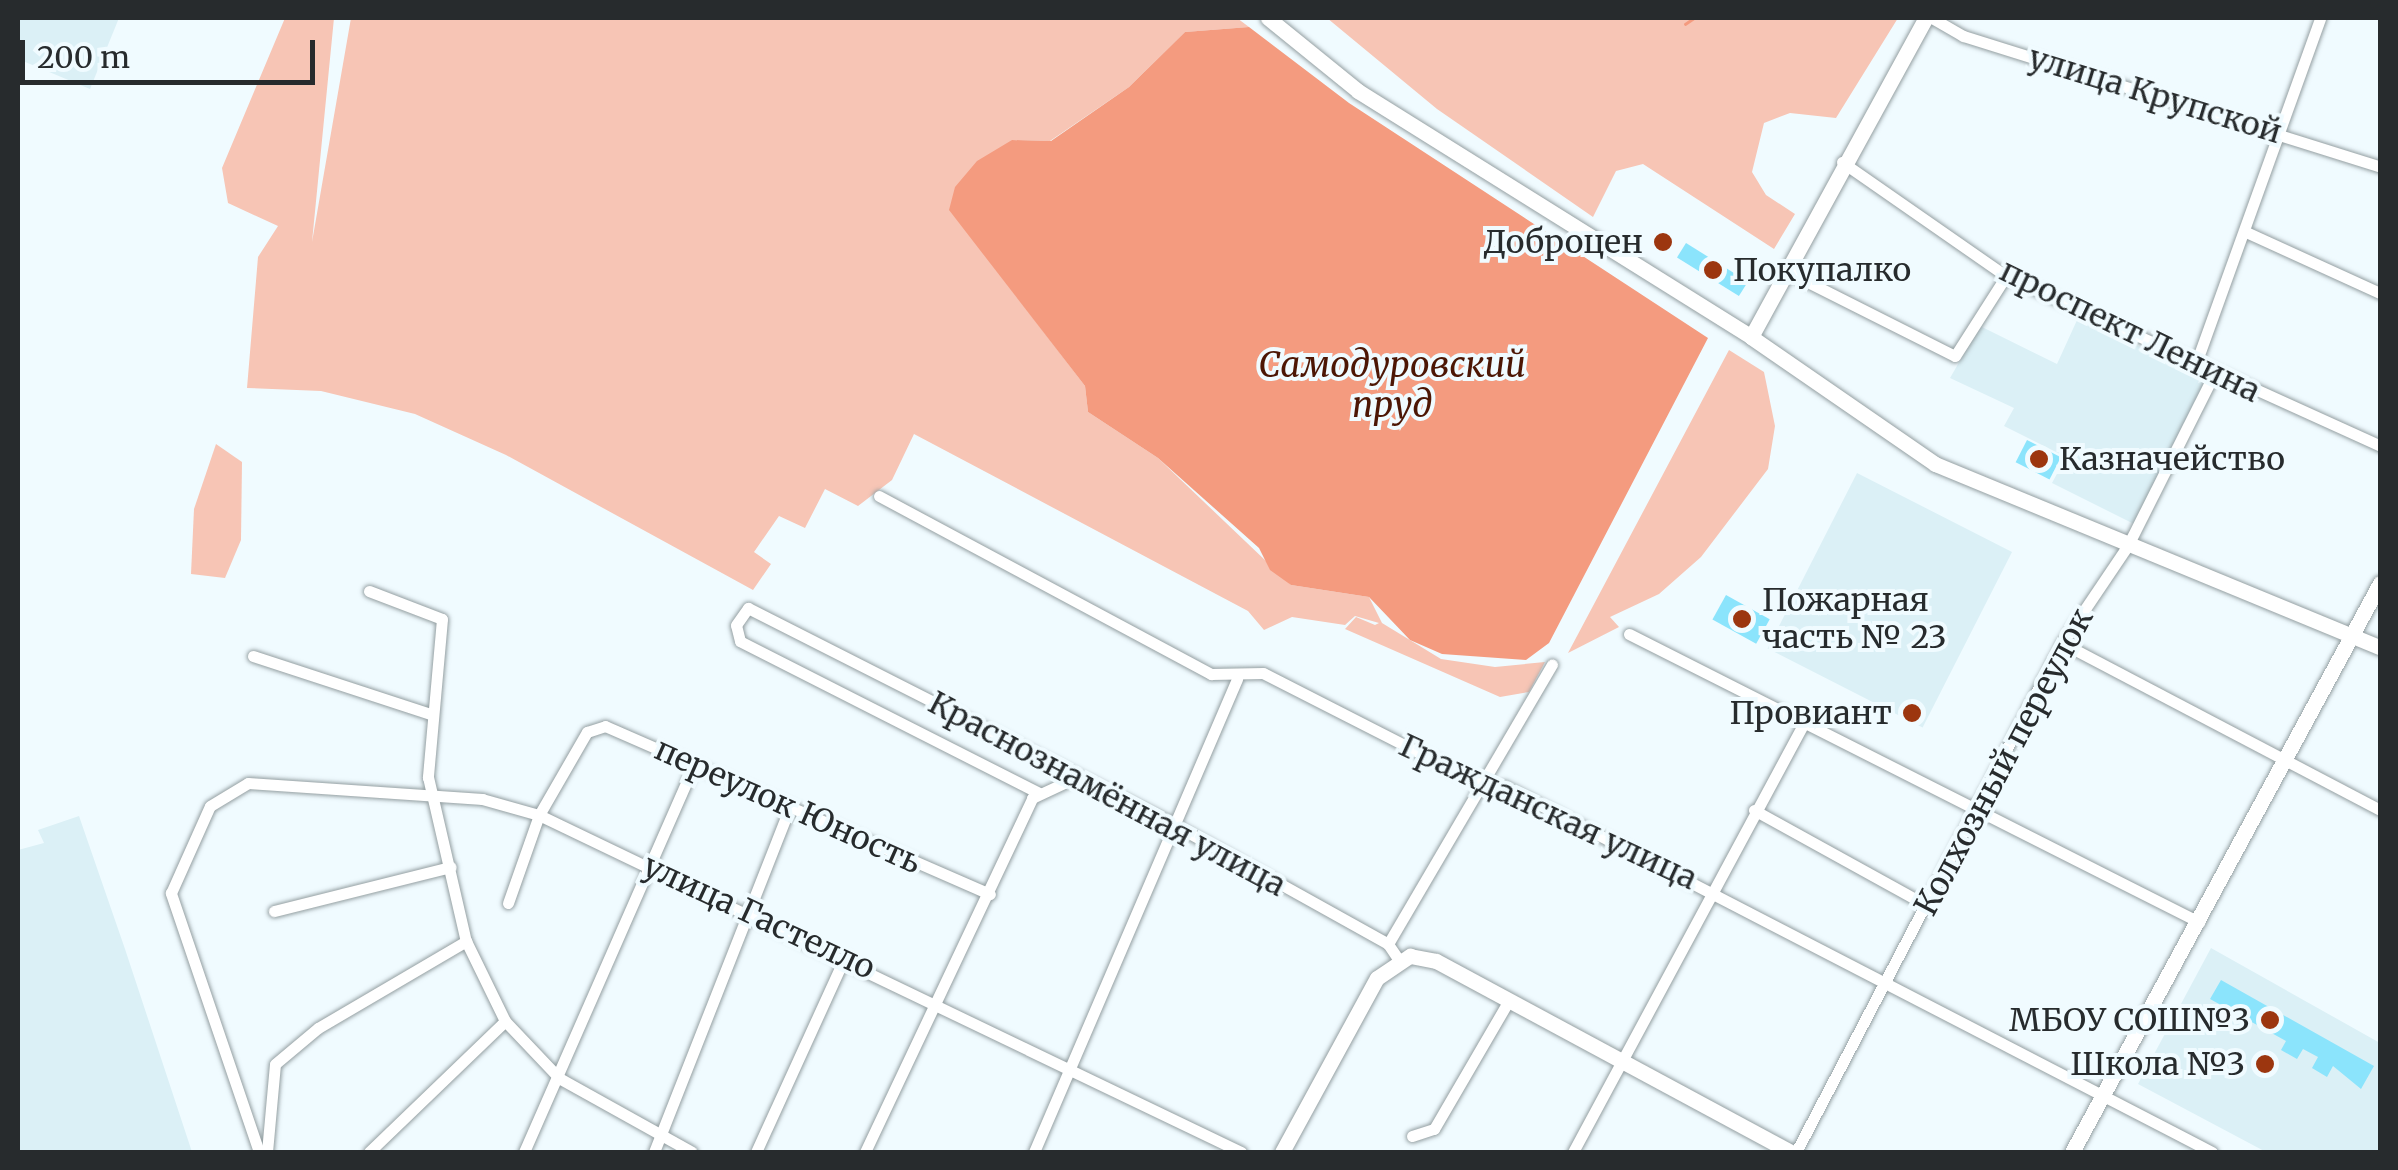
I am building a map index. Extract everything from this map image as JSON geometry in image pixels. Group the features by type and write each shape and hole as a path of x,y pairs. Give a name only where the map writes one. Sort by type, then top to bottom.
{"main road":[{"path":"1268,18 1404,121 1751,336 1935,464 2380,647"},
{"path":"1751,336 1842,162 1929,18"},
{"path":"2072,1152 2380,583"},
{"path":"1282,1152 1377,978 1398,959 1436,962 1793,1152"}],"street":[{"name":"улица Крупской","path":"1929,18 1963,36 2380,166"},
{"path":"2196,366 2319,18"},
{"name":"проспект Ленина","path":"1842,162 2006,276 2196,366 2380,446"},
{"path":"2246,232 2380,292"},
{"path":"1784,270 1955,356 2006,276"},
{"name":"Колхозный переулок","path":"1793,1152 1888,982 2062,642 2128,545 2214,374"},
{"name":"Гражданская улица","path":"879,496 1210,674 1237,678 1263,674 1485,786 1504,786 1710,888 2212,1152"},
{"path":"369,591 442,618 428,777 466,942 505,1022 559,1078 660,1138 692,1152"},
{"name":"Краснознамённая улица","path":"1039,793 740,641 736,626 748,608 1171,823 1388,944 1398,959"},
{"path":"1629,634 2199,922"},
{"path":"2062,642 2380,810"},
{"path":"253,656 433,715"},
{"path":"1388,944 1485,786 1552,664"},
{"path":"1034,1152 1171,823 1237,678"},
{"path":"1573,1152 1624,1061 1710,888 1804,723"},
{"name":"переулок Юность","path":"539,815 586,732 605,726 990,894"},
{"path":"524,1152 694,764"},
{"path":"865,1152 933,998 1039,793 1077,777"},
{"name":"улица Гастелло","path":"259,1152 171,892 210,806 248,784 436,800 482,800 539,815 933,998 1242,1152"},
{"path":"654,1152 746,910 790,808"},
{"path":"1754,810 1926,905"},
{"path":"508,903 539,815"},
{"path":"274,911 451,867"},
{"path":"267,1152 276,1064 318,1028 466,942"},
{"path":"756,1152 845,957"},
{"path":"1412,1136 1434,1129 1509,1000"},
{"path":"369,1152 505,1022"}],"shaded area":[{"path":"18,18 119,18 90,89 18,59"},
{"path":"285,18 334,18 312,242 351,18 1237,18 1249,27 1185,32 1129,87 1050,141 1012,140 981,250 1085,386 1088,412 1158,458 1291,585 1369,597 1382,623 1441,659 1495,667 1545,662 1529,692 1500,697 1345,629 1356,617 1379,623 1355,616 1345,625 1292,617 1264,630 1248,611 914,434 892,480 858,506 825,489 805,528 779,516 754,552 771,564 753,590 506,455 415,414 321,391 247,388 258,257 278,226 228,203 222,168"},
{"path":"1327,18 1898,18 1836,118 1790,113 1764,123 1752,172 1766,195 1795,214 1774,249 1643,164 1616,171 1593,217 1437,109"},
{"path":"2078,318 2207,378 2134,524 2052,483 2066,457 2004,426 2014,408 1950,378 1980,326 2057,364"},
{"path":"1729,350 1764,372 1775,426 1768,469 1701,557 1659,594 1610,617 1619,627 1568,653"},
{"path":"216,444 242,462 241,540 225,578 191,574 194,509"},
{"path":"1857,473 2012,552 1923,728 1768,649"},
{"path":"79,816 192,1152 18,1152 18,850 44,843 38,830"},
{"name":"Школа №3","path":"2211,948 2380,1043 2380,1152 2266,1152 2138,1084"}],"water":[{"name":"Самодуровский пруд","path":"1249,27 1349,103 1708,338 1549,643 1526,660 1442,654 1410,640 1369,597 1291,585 1270,570 1259,548 1158,458 1088,412 1085,386 949,210 955,187 977,161 1012,140 1051,141 1129,87 1185,32"}],"building":[{"name":"Покупалко","path":"1686,243 1748,282 1739,296 1677,257"},
{"name":"Казначейство","path":"2027,440 2061,457 2050,480 2016,462"},
{"name":"Пожарная часть № 23","path":"1726,595 1770,619 1756,644 1712,619"},
{"name":"МБОУ СОШ№3","path":"2221,980 2374,1066 2361,1089 2333,1066 2327,1077 2312,1068 2318,1057 2303,1049 2297,1059 2281,1050 2286,1041 2210,999"}],"waterway":[{"path":"1685,24 1694,18"}],"place":[{"name":"Доброцен","path":"1663,242"},
{"name":"Покупалко","path":"1713,270"},
{"name":"Казначейство","path":"2039,459"},
{"name":"Пожарная часть № 23","path":"1742,619"},
{"name":"Провиант","path":"1912,713"},
{"name":"МБОУ СОШ№3","path":"2270,1020"},
{"name":"Школа №3","path":"2265,1064"}]}
